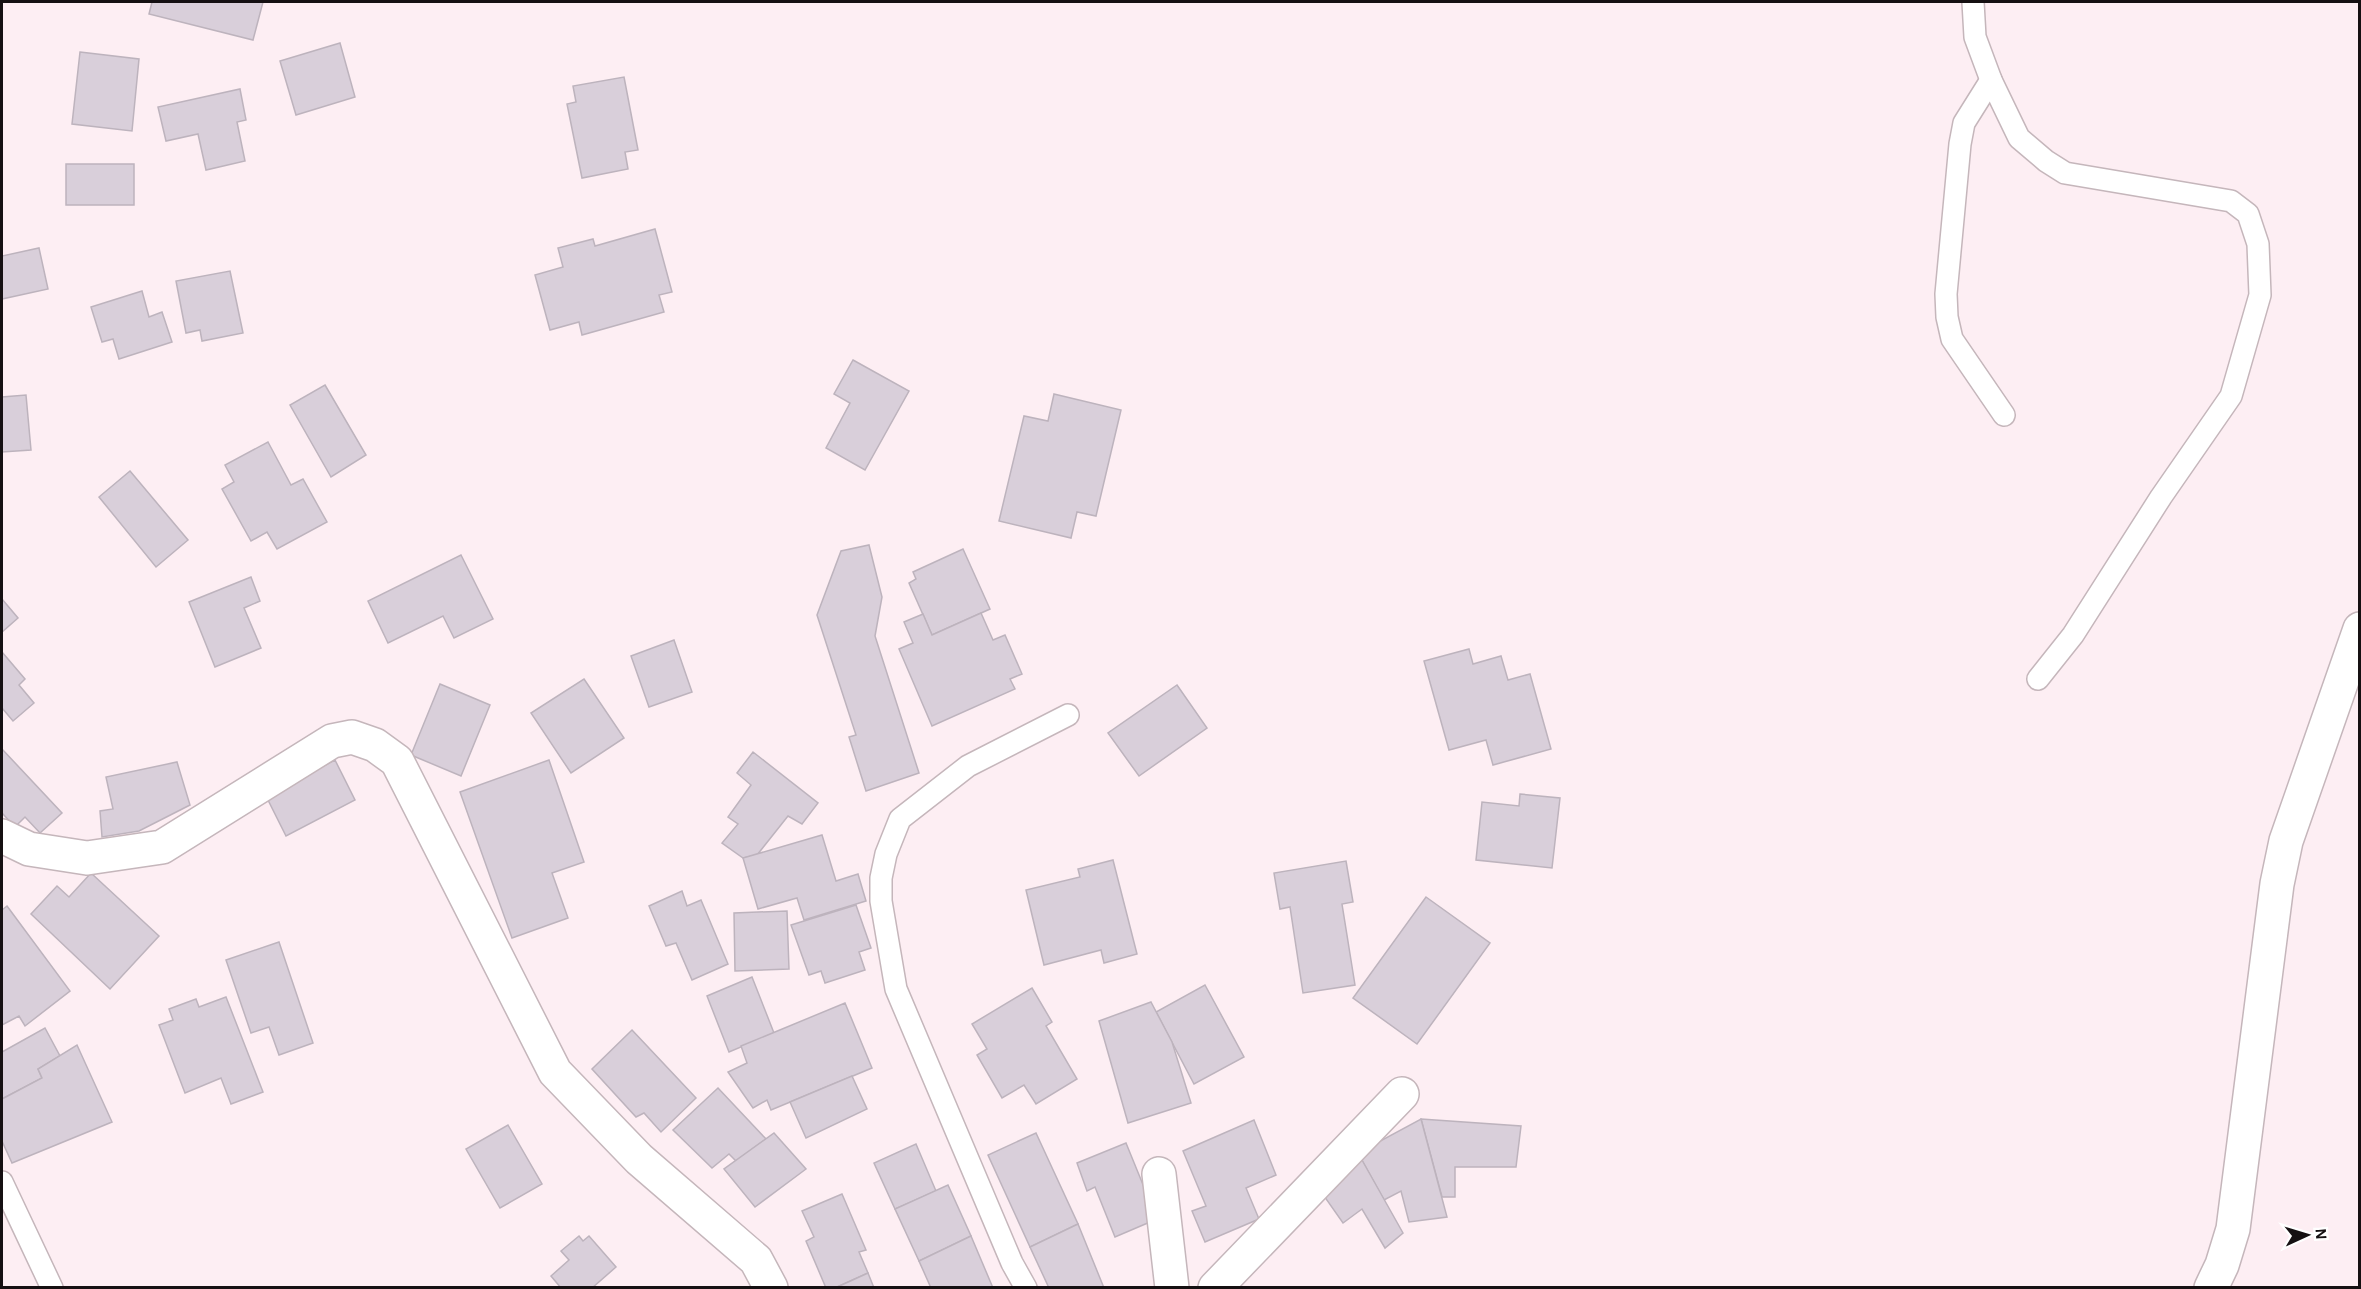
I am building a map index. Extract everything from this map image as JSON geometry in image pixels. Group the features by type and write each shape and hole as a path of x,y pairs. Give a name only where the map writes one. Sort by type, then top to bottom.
{"street":[{"path":"2211,1287 2222,1265 2233,1229 2275,896 2286,841 2360,629"},
{"path":"2,836 29,849 87,858 162,847 332,741 352,737 375,745 397,761 555,1072 639,1159 760,1278"},
{"path":"1215,1287 1402,1094"},
{"path":"1159,1174 1172,1287"}],"lane":[{"path":"1972,2 1975,37 1991,80 2019,138 2065,173 2231,201 2247,214 2258,244 2260,295 2230,396 2073,635 2038,679"},
{"path":"1991,80 1964,123 1946,294 1947,317 1952,339 2004,415"},
{"path":"1026,1287 1012,1263 896,989 881,902 881,878 886,854 900,819 968,766 1068,715"},
{"path":"2,1182 52,1287"}],"building":[{"path":"152,2 263,2 253,40 149,14"},
{"path":"340,43 355,97 296,115 280,61"},
{"path":"80,52 139,59 132,131 72,124"},
{"path":"624,77 638,150 625,152 628,169 582,178 567,104 576,102 573,86"},
{"path":"240,89 246,120 237,122 245,161 206,170 198,134 166,141 158,107"},
{"path":"66,164 134,164 134,205 66,205"},
{"path":"655,229 672,292 659,295 664,312 582,335 579,322 550,330 535,275 563,267 558,248 593,239 595,246"},
{"path":"39,248 48,289 2,299 2,256"},
{"path":"230,271 243,333 202,341 200,330 186,333 176,281"},
{"path":"142,291 149,317 162,312 172,342 119,359 113,339 102,342 91,307"},
{"path":"853,360 909,391 865,470 826,448 850,403 834,394"},
{"path":"325,385 366,455 331,477 290,405"},
{"path":"1054,394 1121,410 1096,516 1077,512 1071,538 999,521 1024,416 1048,421"},
{"path":"26,395 31,450 2,452 2,397"},
{"path":"268,442 291,485 303,479 327,522 277,549 267,532 251,541 222,489 234,482 225,465"},
{"path":"130,471 188,540 156,567 99,497"},
{"path":"869,545 882,597 875,636 919,773 866,791 849,737 856,735 817,615 841,551"},
{"path":"963,549 990,609 932,635 909,583 916,579 913,572"},
{"path":"461,555 493,619 454,638 443,616 388,643 368,601"},
{"path":"251,577 260,601 244,608 261,648 215,667 189,602"},
{"path":"2,599 18,618 2,632"},
{"path":"981,613 993,640 1005,635 1022,674 1010,679 1015,689 932,726 899,649 913,643 904,622 923,614 932,635"},
{"path":"674,640 692,692 649,707 631,656"},
{"path":"1469,649 1473,664 1501,656 1508,680 1530,674 1551,749 1493,765 1486,740 1449,750 1424,661"},
{"path":"2,652 25,679 19,685 34,703 13,721 2,708"},
{"path":"584,679 624,738 571,773 531,713"},
{"path":"440,684 490,705 461,776 411,755"},
{"path":"1177,685 1207,728 1139,776 1108,733"},
{"path":"2,749 62,813 40,833 25,817 15,827 2,813"},
{"path":"753,752 818,803 802,824 788,816 757,855 743,858 722,843 738,824 728,817 751,785 737,773"},
{"path":"335,760 355,800 286,836 266,796"},
{"path":"549,760 584,862 552,873 568,918 512,938 460,792"},
{"path":"177,762 190,805 139,831 102,837 100,811 113,809 106,777"},
{"path":"1520,794 1560,798 1552,868 1476,860 1482,802 1519,806"},
{"path":"822,835 836,881 858,874 866,901 804,920 797,898 758,909 743,858"},
{"path":"1113,860 1137,954 1104,963 1101,950 1044,965 1026,890 1080,877 1078,869"},
{"path":"1346,861 1353,902 1342,904 1355,985 1303,993 1290,907 1280,909 1274,873"},
{"path":"91,873 159,936 110,989 31,914 57,886 69,897"},
{"path":"682,891 687,906 701,900 728,964 692,980 676,943 666,946 649,906"},
{"path":"1426,897 1490,943 1417,1044 1353,998"},
{"path":"856,905 871,948 859,952 865,970 825,983 821,971 809,975 791,925"},
{"path":"7,906 70,991 25,1026 19,1016 2,1025 2,910"},
{"path":"787,911 789,969 735,971 734,913"},
{"path":"279,942 313,1043 279,1055 269,1027 251,1033 226,960"},
{"path":"752,977 774,1033 729,1052 707,996"},
{"path":"1205,985 1244,1057 1194,1084 1156,1012"},
{"path":"1032,988 1052,1022 1046,1026 1077,1079 1036,1104 1024,1085 1002,1098 977,1055 987,1049 972,1024"},
{"path":"226,997 263,1092 231,1104 221,1078 185,1093 159,1025 173,1020 169,1009 196,999 199,1007"},
{"path":"1151,1002 1172,1042 1191,1103 1128,1123 1099,1021"},
{"path":"845,1003 872,1068 771,1110 767,1100 753,1108 728,1072 747,1063 741,1046"},
{"path":"45,1028 60,1056 38,1069 42,1078 2,1099 2,1052"},
{"path":"632,1030 696,1098 661,1132 644,1113 636,1117 592,1069"},
{"path":"77,1045 112,1122 12,1163 2,1141 2,1099 42,1078 38,1069"},
{"path":"852,1076 867,1109 806,1138 790,1102"},
{"path":"718,1088 766,1139 736,1161 729,1154 712,1168 673,1130"},
{"path":"1421,1119 1521,1126 1516,1167 1455,1167 1455,1197 1442,1197"},
{"path":"1421,1119 1447,1217 1409,1222 1401,1191 1384,1200 1358,1153"},
{"path":"1254,1120 1276,1175 1246,1188 1259,1219 1205,1242 1192,1211 1206,1206 1183,1151"},
{"path":"508,1125 542,1184 500,1208 466,1149"},
{"path":"774,1133 806,1169 755,1207 724,1169"},
{"path":"1036,1133 1078,1224 1030,1247 988,1155"},
{"path":"1126,1143 1157,1219 1115,1237 1095,1187 1087,1191 1077,1163"},
{"path":"916,1144 936,1191 895,1209 874,1163"},
{"path":"1358,1153 1403,1233 1385,1248 1362,1209 1343,1223 1317,1186"},
{"path":"948,1185 971,1236 919,1261 895,1209"},
{"path":"842,1194 866,1250 859,1252 868,1273 835,1288 826,1288 806,1241 814,1237 802,1211"},
{"path":"1078,1224 1104,1288 1049,1288 1030,1247"},
{"path":"579,1236 583,1241 589,1236 616,1267 592,1288 561,1288 551,1276 569,1260 561,1251"},
{"path":"971,1236 993,1288 931,1288 919,1261"},
{"path":"868,1273 874,1288 835,1288"}]}
